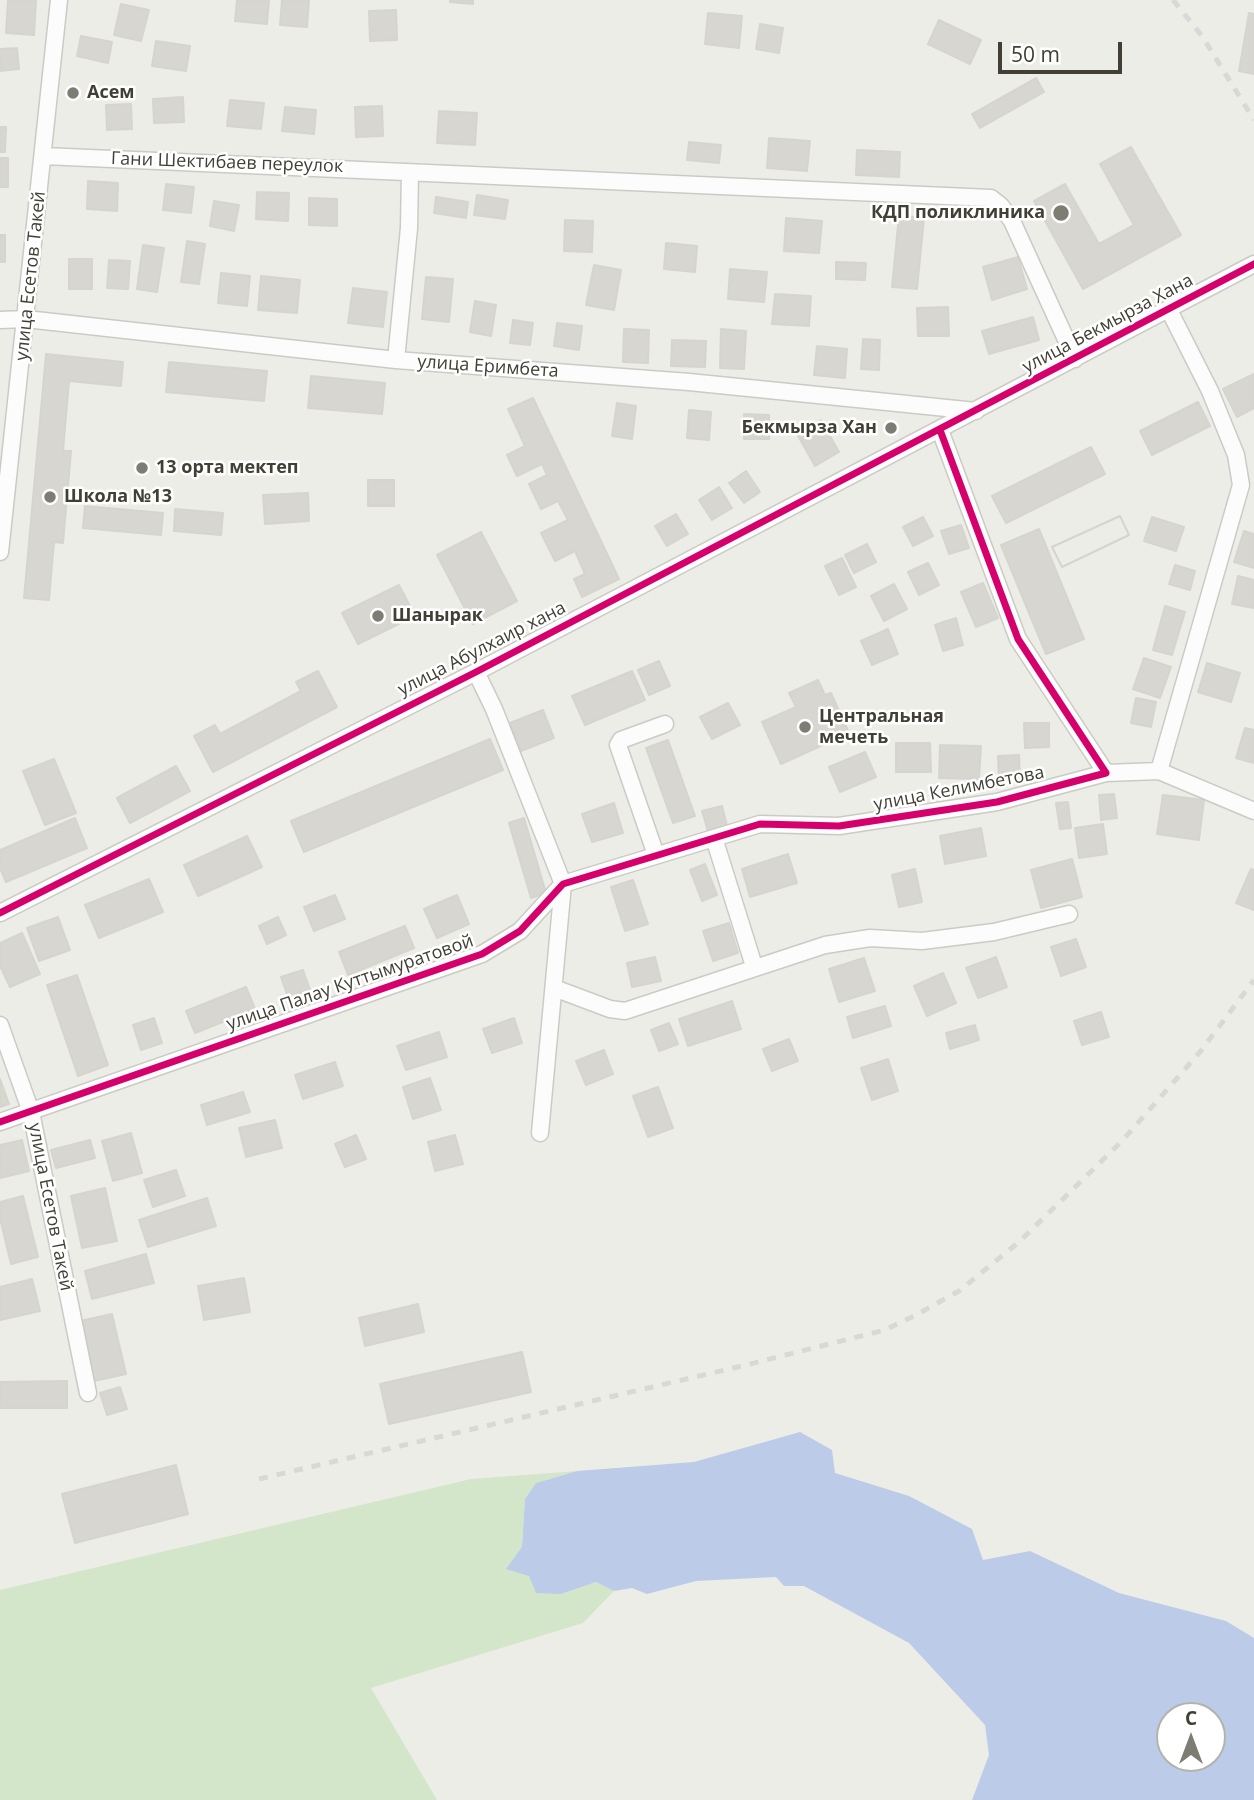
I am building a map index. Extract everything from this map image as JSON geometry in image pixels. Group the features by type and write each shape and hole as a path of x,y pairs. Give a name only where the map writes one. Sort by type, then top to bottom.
{"street":[{"name":"улица Есетов Такей","path":"0,552 59,0"},
{"name":"Гани Шектибаев переулок","path":"44,156 351,167 410,173 991,198 1001,206 1012,222 1075,359"},
{"path":"396,360 408,228 410,173"},
{"name":"улица Бекмырза Хана","path":"976,411 1254,264"},
{"path":"1169,310 1210,391 1236,455 1241,485 1159,771 1254,811"},
{"name":"улица Еримбета","path":"0,320 26,319 396,360 689,382 976,411"},
{"name":"улица Абулхаир хана","path":"0,913 476,672 976,411"},
{"path":"940,430 1018,639 1105,773"},
{"path":"476,672 494,709 563,884 540,1133"},
{"path":"656,855 618,745 621,740 665,724"},
{"name":"улица Келимбетова","path":"715,838 760,824 778,823 813,828 839,826 997,802 1105,773 1159,771"},
{"path":"563,884 715,838 754,966"},
{"name":"улица Палау Куттымуратовой","path":"0,1122 482,954 520,931 563,884"},
{"path":"554,988 610,1009 625,1011 754,966 848,940 934,940 994,932 1069,914"},
{"name":"улица Есетов Такей","path":"0,1025 31,1112 88,1393"}],"green space":[{"path":"577,1471 536,1483 525,1499 522,1547 529,1576 561,1594 596,1582 614,1591 583,1623 371,1688 437,1800 0,1800 0,1590 471,1479"}],"water":[{"path":"800,1432 832,1450 835,1473 909,1496 972,1529 983,1560 1030,1551 1119,1593 1226,1621 1254,1638 1254,1800 972,1800 989,1755 985,1725 909,1643 804,1586 784,1586 776,1577 696,1581 647,1594 632,1588 614,1591 596,1582 561,1594 536,1593 529,1576 506,1569 522,1547 525,1499 536,1483 577,1471 694,1462"}],"building":[{"path":"8,0 36,0 34,35 6,33"},
{"path":"237,0 269,0 267,24 235,21"},
{"path":"282,0 309,0 307,27 280,25"},
{"path":"473,0 473,4 450,2"},
{"path":"121,4 149,10 141,41 114,35"},
{"path":"396,10 397,40 370,41 369,11"},
{"path":"708,13 742,16 739,48 705,44"},
{"path":"1249,13 1254,14 1254,74 1239,71"},
{"path":"939,20 981,40 970,64 928,44"},
{"path":"760,24 783,28 779,53 756,49"},
{"path":"81,36 112,42 108,63 77,56"},
{"path":"156,41 190,46 186,71 152,66"},
{"path":"17,48 19,69 0,71 0,49"},
{"path":"1036,78 1044,92 980,128 972,114"},
{"path":"183,97 184,122 154,123 153,99"},
{"path":"230,100 264,103 261,129 227,126"},
{"path":"131,104 132,129 107,130 106,105"},
{"path":"382,106 383,136 356,137 355,107"},
{"path":"285,107 316,110 314,134 282,131"},
{"path":"439,111 477,113 475,145 437,143"},
{"path":"0,127 6,127 5,152 0,152"},
{"path":"769,138 810,141 807,171 767,168"},
{"path":"689,142 721,145 719,163 687,160"},
{"name":"КДП поликлиника","path":"1131,147 1181,235 1083,289 1034,201 1065,184 1099,244 1134,225 1100,164"},
{"path":"857,150 900,152 899,177 856,175"},
{"path":"0,158 8,158 8,187 0,187"},
{"path":"88,181 118,183 117,211 87,209"},
{"path":"166,184 194,187 191,213 163,210"},
{"path":"257,192 289,193 288,221 256,219"},
{"path":"477,195 508,200 505,219 474,215"},
{"path":"436,197 468,202 466,218 434,213"},
{"path":"309,198 337,199 337,226 309,225"},
{"path":"214,201 239,205 234,231 210,226"},
{"path":"899,215 924,218 917,289 892,287"},
{"path":"786,218 822,221 819,253 784,251"},
{"path":"565,220 593,221 592,252 564,251"},
{"path":"0,235 5,235 5,262 0,262"},
{"path":"187,241 205,244 199,284 181,282"},
{"path":"666,243 697,246 695,272 664,269"},
{"path":"143,245 164,248 157,292 137,289"},
{"path":"1018,257 1027,289 992,300 983,267"},
{"path":"69,259 92,259 92,289 69,289"},
{"path":"109,260 130,261 128,289 107,288"},
{"path":"836,262 866,263 865,280 836,279"},
{"path":"594,265 621,270 614,310 586,305"},
{"path":"730,269 767,272 764,302 728,299"},
{"path":"221,273 250,276 247,306 218,303"},
{"path":"261,276 300,280 297,313 258,310"},
{"path":"426,277 453,279 449,322 422,319"},
{"path":"353,288 387,292 383,327 348,323"},
{"path":"775,294 811,296 809,326 772,324"},
{"path":"475,301 496,305 491,336 470,332"},
{"path":"948,307 949,336 918,336 917,308"},
{"path":"1033,317 1039,340 989,354 982,331"},
{"path":"513,320 533,323 530,345 510,343"},
{"path":"557,323 582,326 579,350 554,346"},
{"path":"624,329 649,330 648,363 623,362"},
{"path":"721,329 746,331 744,369 720,368"},
{"path":"863,339 880,340 879,370 861,369"},
{"path":"672,340 706,341 705,367 671,366"},
{"path":"817,346 847,349 845,378 814,375"},
{"name":"Школа №13","path":"46,354 123,362 121,386 69,381 63,451 71,451 63,543 54,542 49,600 24,598"},
{"path":"169,362 267,371 264,401 166,392"},
{"path":"1254,374 1254,408 1237,417 1223,389"},
{"path":"311,376 385,383 382,414 308,408"},
{"path":"533,398 619,579 582,597 574,579 585,574 575,551 555,561 541,533 568,520 558,501 541,509 529,484 547,475 542,464 517,476 507,455 525,446 508,409"},
{"path":"1198,402 1210,426 1152,455 1140,431"},
{"path":"617,403 636,406 632,439 612,436"},
{"path":"689,410 711,412 709,440 687,438"},
{"path":"744,414 769,415 769,439 744,439"},
{"path":"821,420 839,452 815,466 797,434"},
{"path":"1091,447 1105,474 1006,523 992,496"},
{"path":"746,471 760,492 744,503 729,483"},
{"path":"368,480 394,480 394,506 368,506"},
{"path":"719,487 732,508 712,520 699,500"},
{"path":"308,493 309,521 265,524 263,495"},
{"path":"85,506 163,513 161,535 83,528"},
{"path":"175,509 223,513 221,535 174,531"},
{"path":"676,514 688,534 667,546 655,526"},
{"path":"1120,516 1129,535 1062,567 1052,547"},
{"path":"1120,516 1129,535 1062,567 1052,547"},
{"path":"923,517 933,536 913,546 903,527"},
{"path":"1152,517 1184,527 1176,551 1144,541"},
{"path":"961,525 969,548 949,554 941,531"},
{"path":"1039,529 1084,639 1046,654 1001,545"},
{"path":"1244,531 1254,534 1254,568 1234,562"},
{"path":"481,532 517,601 473,624 437,555"},
{"path":"867,544 876,562 854,573 845,555"},
{"path":"842,558 856,587 839,595 825,566"},
{"path":"928,563 939,585 919,595 908,572"},
{"path":"1175,565 1195,571 1190,590 1169,584"},
{"path":"1238,576 1254,580 1254,608 1232,604"},
{"path":"983,583 998,618 976,627 961,592"},
{"path":"894,584 907,609 884,621 871,596"},
{"path":"399,585 415,616 358,644 342,613"},
{"path":"1165,606 1185,612 1172,655 1153,650"},
{"path":"956,618 963,645 943,651 935,625"},
{"path":"888,629 898,654 872,665 861,641"},
{"path":"1144,658 1171,667 1160,698 1133,689"},
{"path":"659,661 670,686 649,695 638,670"},
{"path":"1207,663 1240,673 1231,702 1198,692"},
{"path":"318,671 337,707 213,772 194,736 215,725 220,734 301,691 296,682"},
{"path":"632,671 645,700 585,725 572,696"},
{"name":"Центральная мечеть","path":"818,680 825,695 831,693 849,733 781,764 762,722 796,707 789,693"},
{"path":"1136,698 1156,702 1151,727 1131,723"},
{"path":"728,703 740,725 712,739 700,717"},
{"path":"543,710 554,738 521,751 510,723"},
{"path":"1024,723 1049,723 1049,747 1025,748"},
{"path":"1245,728 1254,730 1254,763 1236,758"},
{"path":"490,739 503,770 304,852 291,821"},
{"path":"668,740 695,816 673,823 646,748"},
{"path":"896,743 930,743 931,772 896,772"},
{"path":"940,745 981,746 979,779 939,778"},
{"path":"865,752 876,777 840,792 829,767"},
{"path":"1019,755 1020,781 999,782 998,756"},
{"path":"54,759 76,813 45,825 23,771"},
{"path":"176,766 190,791 130,823 117,798"},
{"path":"1114,794 1117,818 1101,820 1099,795"},
{"path":"1163,795 1204,800 1199,840 1157,834"},
{"path":"1068,802 1071,828 1060,829 1056,803"},
{"path":"614,803 623,833 592,842 582,814"},
{"path":"722,806 727,826 708,831 702,811"},
{"path":"75,818 87,848 6,882 0,868 0,850"},
{"path":"524,818 546,893 531,898 509,823"},
{"path":"1103,824 1107,854 1079,858 1075,828"},
{"path":"981,828 986,856 945,864 940,836"},
{"path":"247,836 262,867 198,896 184,865"},
{"path":"788,854 797,883 750,897 742,869"},
{"path":"1072,859 1082,897 1041,908 1031,870"},
{"path":"705,864 717,895 702,901 690,870"},
{"path":"915,869 922,902 899,907 892,875"},
{"path":"1251,869 1254,870 1254,910 1236,903"},
{"path":"149,879 163,912 99,938 85,905"},
{"path":"633,880 648,924 625,931 611,887"},
{"path":"335,895 345,919 314,931 304,907"},
{"path":"457,895 469,924 437,938 424,909"},
{"path":"58,917 70,950 39,961 27,928"},
{"path":"278,917 286,935 267,944 259,926"},
{"path":"729,923 738,953 713,961 703,931"},
{"path":"405,926 414,948 348,975 339,952"},
{"path":"22,933 40,974 10,987 0,966 0,943"},
{"path":"1076,939 1086,967 1061,976 1051,947"},
{"path":"655,957 661,981 632,987 627,963"},
{"path":"996,957 1007,987 978,998 966,968"},
{"path":"864,958 875,991 839,1002 829,969"},
{"path":"303,970 310,990 288,997 281,977"},
{"path":"943,973 956,1003 927,1016 914,986"},
{"path":"77,975 108,1065 78,1076 47,985"},
{"path":"246,987 255,1009 195,1033 186,1011"},
{"path":"732,1001 741,1029 688,1046 679,1019"},
{"path":"885,1006 891,1026 853,1038 847,1017"},
{"path":"1101,1012 1109,1037 1082,1045 1074,1021"},
{"path":"154,1018 162,1043 141,1050 133,1025"},
{"path":"514,1018 522,1043 492,1053 483,1029"},
{"path":"669,1023 678,1044 659,1051 651,1030"},
{"path":"975,1025 979,1040 950,1049 946,1033"},
{"path":"439,1032 447,1057 406,1070 397,1046"},
{"path":"789,1039 798,1061 772,1071 763,1049"},
{"path":"604,1050 613,1074 586,1085 576,1061"},
{"path":"888,1059 898,1091 872,1100 861,1068"},
{"path":"335,1062 343,1086 303,1099 295,1075"},
{"path":"430,1078 441,1110 413,1119 403,1087"},
{"path":"0,1079 9,1104 0,1107"},
{"path":"658,1087 673,1128 648,1137 633,1096"},
{"path":"243,1092 250,1112 207,1125 201,1105"},
{"path":"275,1120 282,1148 246,1157 239,1128"},
{"path":"131,1133 142,1173 113,1181 102,1141"},
{"path":"356,1135 366,1159 345,1167 335,1144"},
{"path":"455,1135 463,1164 435,1171 428,1142"},
{"path":"22,1140 29,1171 0,1178 0,1145"},
{"path":"90,1140 95,1158 56,1168 51,1150"},
{"path":"176,1170 185,1196 153,1207 144,1180"},
{"path":"105,1188 117,1241 82,1248 71,1196"},
{"path":"23,1196 38,1257 11,1264 0,1218 0,1202"},
{"path":"207,1198 216,1226 148,1247 139,1220"},
{"path":"146,1254 154,1283 92,1299 85,1271"},
{"path":"244,1278 250,1312 204,1320 198,1286"},
{"path":"32,1279 40,1311 0,1320 0,1287"},
{"path":"418,1304 424,1332 365,1346 359,1318"},
{"path":"112,1314 126,1374 94,1381 80,1321"},
{"path":"522,1352 531,1392 389,1424 380,1384"},
{"path":"67,1381 67,1408 0,1408 0,1382"},
{"path":"120,1387 127,1409 107,1415 100,1393"},
{"path":"176,1465 188,1514 75,1543 62,1494"}],"railway":[{"path":"1173,0 1202,36 1254,120"},
{"path":"259,1479 742,1366 885,1330 916,1315 959,1291 1019,1242 1122,1141 1200,1052 1254,980"}],"cycle path":[{"path":"0,913 476,672 1254,264"},
{"path":"0,1122 482,954 520,931 563,884 760,824 839,826 997,802 1106,773 1018,639 940,430"}],"place":[{"name":"Асем","path":"73,93"},
{"name":"КДП поликлиника","path":"1061,213"},
{"name":"Бекмырза Хан","path":"891,428"},
{"name":"13 орта мектеп","path":"142,468"},
{"name":"Школа №13","path":"50,497"},
{"name":"Шанырак","path":"378,616"},
{"name":"Центральная мечеть","path":"805,727"}]}
